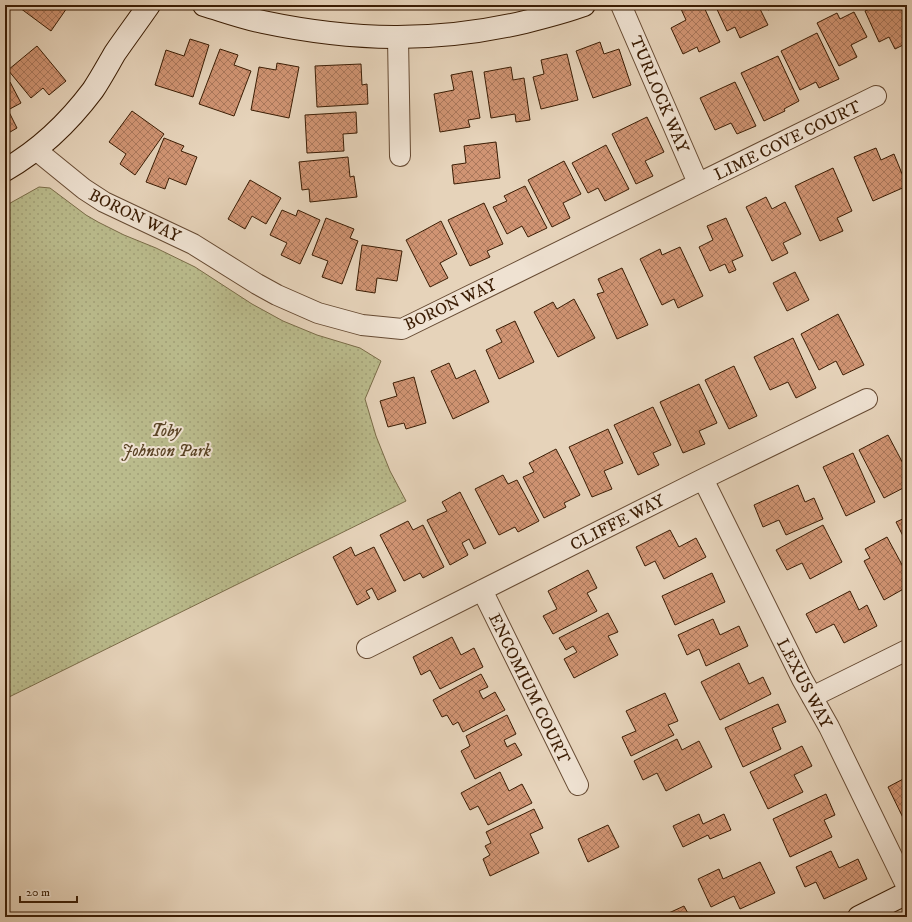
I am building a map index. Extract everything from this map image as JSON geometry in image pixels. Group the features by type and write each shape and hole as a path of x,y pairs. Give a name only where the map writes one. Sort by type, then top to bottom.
{"street":[{"path":"5,170 36,150 67,121 94,89 116,53 149,5"},
{"path":"204,5 262,22 306,30 369,37 398,38 429,37 499,28 571,10 584,5"},
{"name":"TURLOCK WAY","path":"621,5 698,183"},
{"path":"398,38 400,156"},
{"name":"LIME COVE COURT","path":"698,183 876,96"},
{"name":"BORON WAY","path":"36,150 84,189 104,202 193,244 276,295 318,313 362,325 396,329 402,329 698,183"},
{"name":"CLIFFE WAY","path":"367,648 703,479 867,399"},
{"name":"LEXUS WAY","path":"703,479 798,672 829,727 907,887"},
{"name":"ENCOMIUM COURT","path":"482,590 578,785"},
{"path":"812,697 907,650"},
{"path":"859,917 907,893"}],"green space":[{"name":"Toby Johnson Park","path":"39,187 50,188 86,215 98,222 195,267 252,304 283,321 317,335 360,348 381,361 365,399 376,436 390,471 406,501 5,699 5,206"}],"building":[{"path":"22,5 69,5 51,31 20,8"},
{"path":"691,5 703,5 720,42 699,52 697,47 683,54 671,28 686,20 681,9"},
{"path":"715,5 758,5 768,25 740,38 735,27 727,31"},
{"path":"765,5 778,5 768,10"},
{"path":"878,5 903,5 907,13 907,43 895,49 889,37 879,42 865,11"},
{"path":"854,12 867,37 851,45 857,57 839,66 817,23 837,13 840,19"},
{"path":"817,33 839,79 819,88 816,82 800,90 781,51"},
{"path":"190,39 209,45 193,97 155,85 166,50 184,56"},
{"path":"600,42 604,54 619,49 631,85 593,98 576,51"},
{"path":"37,46 66,81 49,95 43,88 31,98 8,70"},
{"path":"220,49 238,55 234,65 251,71 234,116 199,104"},
{"path":"567,54 578,100 541,109 533,77 544,74 541,60"},
{"path":"778,56 799,101 784,109 785,111 764,121 741,73"},
{"path":"277,63 299,67 289,118 251,110 259,67 276,70"},
{"path":"361,64 362,85 367,84 368,104 317,107 315,66"},
{"path":"511,67 513,80 524,78 530,120 516,122 515,114 491,118 484,72"},
{"path":"472,71 480,118 468,120 470,127 440,132 434,94 454,90 451,75"},
{"path":"10,82 21,103 8,110 17,128 5,135 5,85"},
{"path":"735,82 756,126 737,134 731,123 715,130 700,98"},
{"path":"132,111 164,134 135,175 120,164 126,154 109,142"},
{"path":"356,112 357,133 343,134 344,151 307,153 305,115"},
{"path":"647,117 664,152 645,161 653,176 636,184 612,134"},
{"path":"164,138 184,146 181,151 197,157 186,185 169,178 165,189 146,182"},
{"path":"496,142 500,178 454,184 452,165 466,163 464,146"},
{"path":"606,145 629,189 605,201 598,188 588,193 572,163"},
{"path":"876,148 881,160 894,154 907,186 873,201 854,157"},
{"path":"348,157 350,177 354,176 357,197 310,202 309,189 302,190 299,162"},
{"path":"564,161 581,194 563,203 570,218 552,227 528,180"},
{"path":"833,168 852,211 837,218 843,231 820,241 795,186"},
{"path":"250,180 281,198 266,224 252,216 245,229 228,219"},
{"path":"525,186 547,228 528,237 522,226 507,234 493,207 507,201 504,196"},
{"path":"766,197 772,209 785,202 801,234 783,243 788,253 772,261 746,207"},
{"path":"484,203 503,244 487,251 490,257 470,266 448,220"},
{"path":"282,210 296,216 298,210 320,220 300,264 281,255 287,243 270,235"},
{"path":"326,218 354,229 350,238 358,241 342,284 322,277 328,261 312,255"},
{"path":"726,218 743,256 732,261 736,270 729,273 725,264 710,271 699,247 713,240 707,226"},
{"path":"441,221 457,254 440,263 448,278 430,287 406,240"},
{"path":"362,245 402,251 397,281 377,278 375,293 356,290"},
{"path":"680,247 703,296 678,308 674,299 662,305 640,259 660,249 662,255"},
{"path":"622,268 648,325 617,339 597,294 604,292 598,279"},
{"path":"795,272 809,300 787,311 773,283"},
{"path":"574,299 595,338 558,357 534,312 553,302 557,309"},
{"path":"838,314 864,365 843,375 836,361 819,370 801,334"},
{"path":"515,321 534,362 499,379 486,350 502,342 496,330"},
{"path":"793,338 816,388 796,398 788,382 770,390 754,357"},
{"path":"449,363 456,379 475,370 489,402 453,419 431,371"},
{"path":"734,366 757,416 729,429 705,380"},
{"path":"414,377 426,423 406,429 404,423 388,427 380,401 397,396 393,383"},
{"path":"699,384 717,423 699,431 705,444 683,453 660,402"},
{"path":"653,407 671,445 653,453 659,465 638,475 614,425"},
{"path":"608,429 623,463 604,471 612,489 592,497 569,447"},
{"path":"888,435 907,471 907,486 884,498 859,450"},
{"path":"556,449 580,495 564,503 566,507 544,518 523,477 534,472 529,463"},
{"path":"853,453 875,502 846,516 823,467"},
{"path":"503,475 508,484 517,480 539,521 518,532 515,527 499,535 475,489"},
{"path":"798,485 805,502 814,498 823,519 786,535 779,520 763,527 754,505"},
{"path":"460,492 486,543 474,549 469,539 462,543 468,555 450,565 427,520 447,511 442,502"},
{"path":"907,517 907,544 896,522"},
{"path":"408,521 413,530 423,525 444,567 423,578 420,573 404,581 380,535"},
{"path":"823,525 842,562 810,579 802,563 787,570 776,550"},
{"path":"670,530 679,547 696,538 706,557 664,579 655,561 645,566 636,547"},
{"path":"887,537 907,574 907,587 884,600 864,561 870,558 865,549"},
{"path":"351,547 355,556 374,547 396,591 378,600 372,588 366,591 370,598 357,605 333,557"},
{"path":"588,570 597,588 587,593 597,611 553,634 543,616 557,609 548,591"},
{"path":"712,573 725,602 675,625 662,596"},
{"path":"850,591 859,610 867,605 877,626 844,643 834,624 816,633 806,614"},
{"path":"608,613 618,632 608,636 618,655 574,678 564,659 577,652 573,646 566,650 559,638"},
{"path":"713,619 720,635 739,626 748,646 706,666 699,649 687,655 678,635"},
{"path":"452,637 461,655 474,648 483,667 440,689 430,670 421,675 413,657"},
{"path":"739,663 749,684 763,677 771,694 720,720 701,682"},
{"path":"481,674 488,687 479,691 483,699 495,692 505,710 463,732 458,722 453,725 447,715 442,717 433,700"},
{"path":"665,693 678,721 668,725 674,735 631,756 622,737 636,731 626,711"},
{"path":"778,704 786,722 772,728 781,749 743,767 725,728"},
{"path":"507,715 516,734 504,740 507,747 515,743 522,755 475,779 461,751 470,746 466,736"},
{"path":"677,739 682,750 699,741 712,767 666,791 657,773 643,780 634,761"},
{"path":"802,746 812,766 794,775 803,792 768,809 750,772"},
{"path":"500,772 509,791 522,784 532,803 488,825 478,806 470,810 461,793"},
{"path":"907,777 907,826 888,787"},
{"path":"826,794 835,815 824,820 832,837 790,857 773,819"},
{"path":"534,809 543,828 530,834 539,853 490,876 483,859 490,855 485,846 491,843 486,832"},
{"path":"699,814 703,824 724,814 731,830 710,839 708,835 683,847 673,826"},
{"path":"608,825 619,847 588,862 578,839"},
{"path":"831,851 839,868 858,859 867,879 824,899 816,882 805,887 796,867"},
{"path":"760,862 775,893 740,909 734,896 711,907 698,879 719,869 723,879"},
{"path":"684,906 690,917 660,917"}]}
